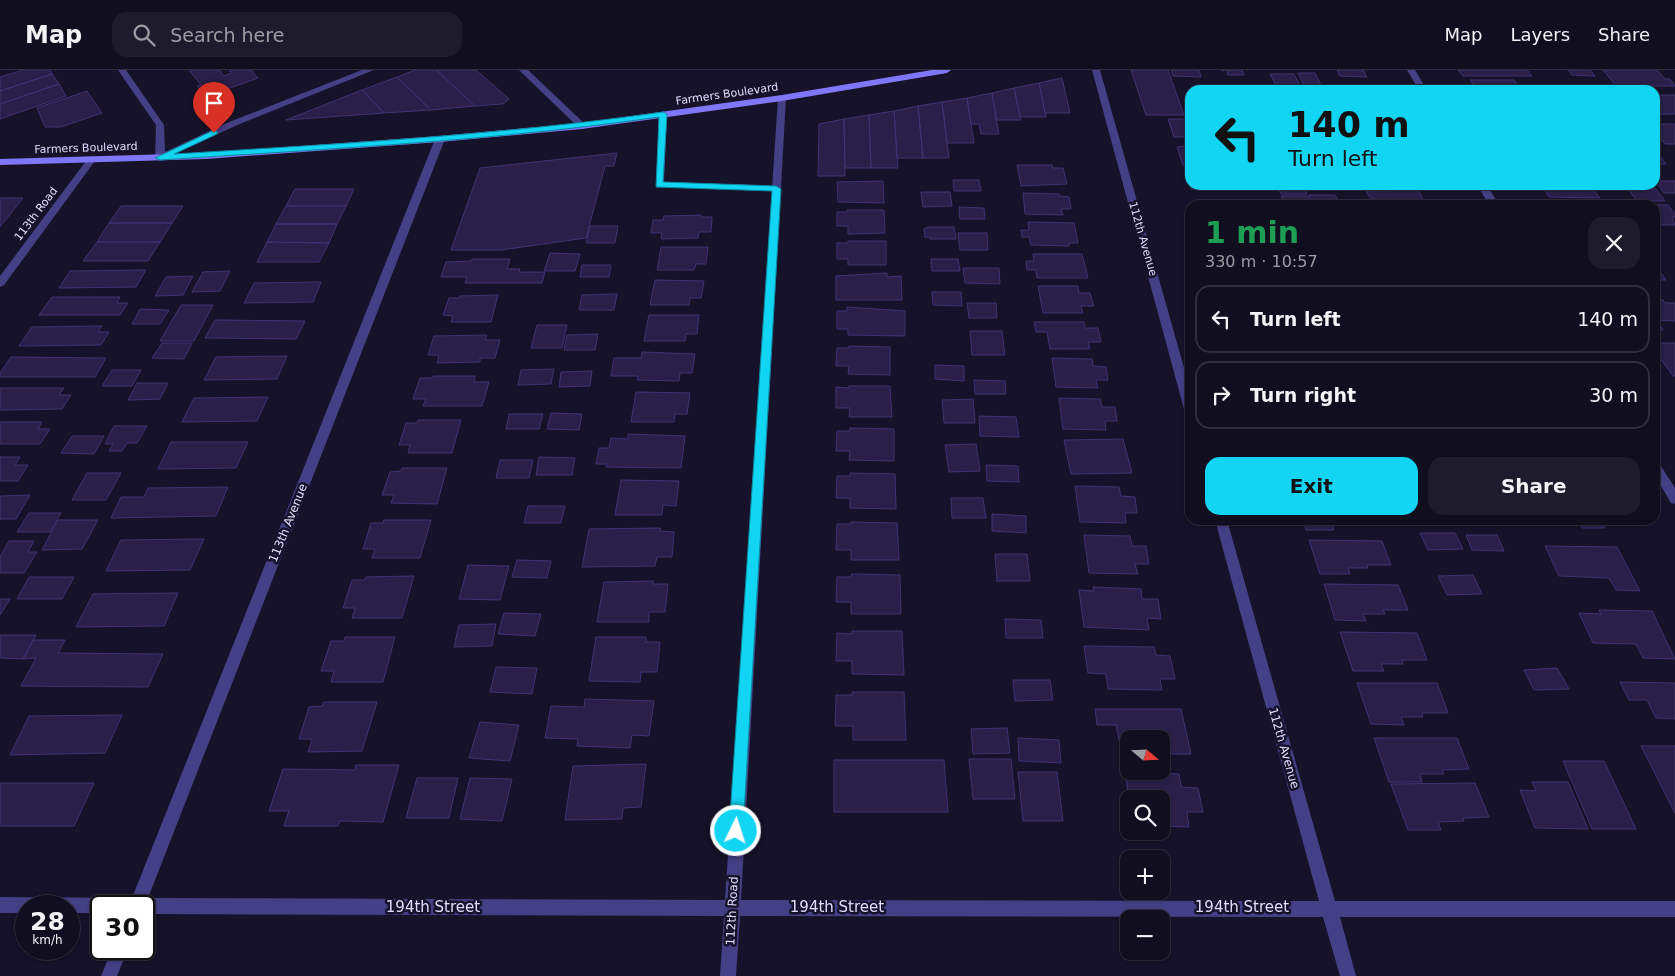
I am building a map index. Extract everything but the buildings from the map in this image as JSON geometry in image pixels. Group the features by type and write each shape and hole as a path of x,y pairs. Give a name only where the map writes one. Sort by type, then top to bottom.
{"main road":[{"name":"Farmers Boulevard","path":"0,162 160,158 440,139 582,126 782,98 931,71 947,70"}],"street":[{"path":"122,70 160,125 160,158 232,124 370,70"},
{"path":"523,70 582,126"},
{"name":"112th Avenue","path":"1096,70 1185,391"},
{"path":"1411,70 1420,85"},
{"name":"112th Road","path":"728,976 782,98"},
{"path":"663,114 659,185 776,189"},
{"name":"113th Avenue","path":"141,895 440,139"},
{"name":"113th Road","path":"0,283 92,159"},
{"path":"1660,474 1675,499"},
{"name":"112th Avenue","path":"1222,525 1348,976"},
{"name":"194th Street","path":"0,905 90,906"},
{"name":"194th Street","path":"155,906 1675,909"},
{"path":"109,976 116,960"}],"route":[{"path":"214,133 160,158 440,139 582,126 663,114 659,185 776,189 736,831"}]}
